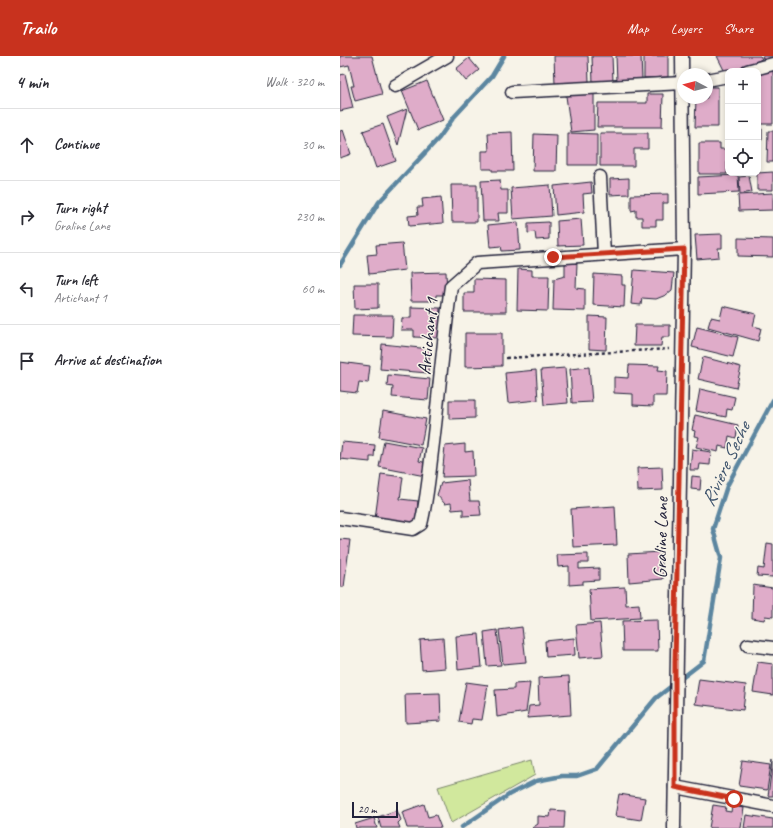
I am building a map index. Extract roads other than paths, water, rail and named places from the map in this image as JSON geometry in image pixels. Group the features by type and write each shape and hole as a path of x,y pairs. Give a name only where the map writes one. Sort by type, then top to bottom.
{"street":[{"path":"395,86 448,56"},
{"name":"Graline Lane","path":"682,56 682,68"},
{"path":"758,68 773,64"},
{"path":"713,79 725,77"},
{"path":"512,92 677,83"},
{"name":"Graline Lane","path":"674,828 681,348 684,249 683,104"},
{"path":"600,177 604,254"},
{"name":"Artichant 1","path":"340,518 413,529 421,524 426,505 437,415 443,338 451,286 477,263 684,249"},
{"path":"748,645 773,648"},
{"path":"675,787 773,806"}],"waterway":[{"path":"340,265 379,202 439,138 454,117 492,76 504,56"},
{"name":"Riviere Seche","path":"462,827 510,794 536,781 562,776 577,776 597,769 656,698 704,661 721,558 713,529 727,486 773,400"}]}
